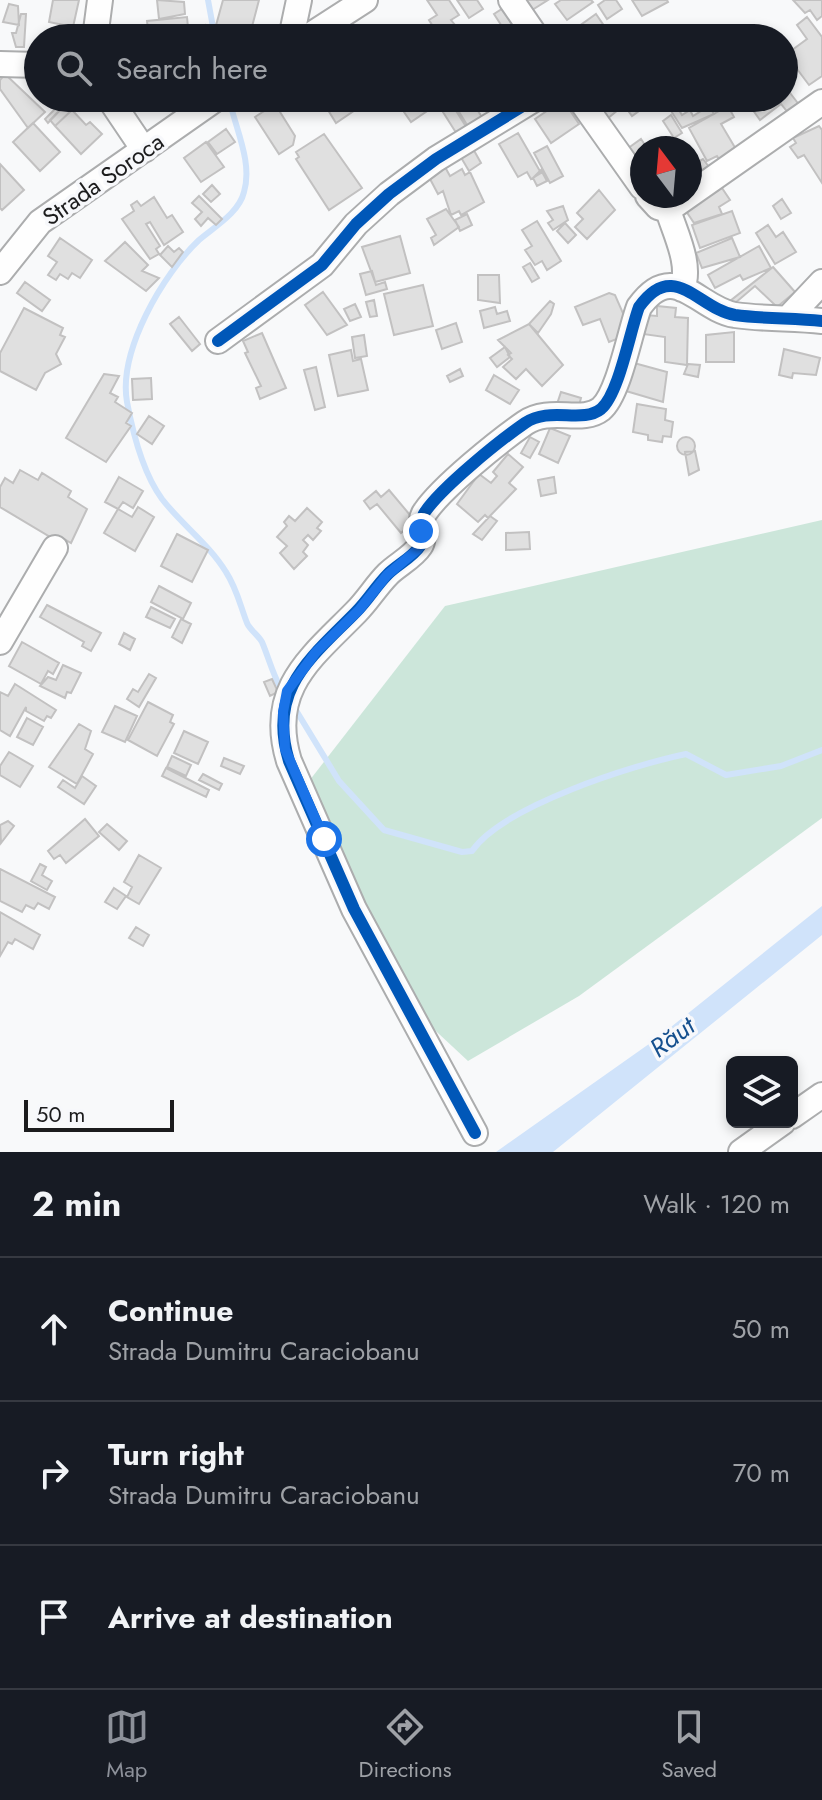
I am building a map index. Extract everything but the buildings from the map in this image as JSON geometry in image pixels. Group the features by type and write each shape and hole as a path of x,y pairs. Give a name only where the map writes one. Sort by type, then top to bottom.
{"street":[{"path":"97,24 100,0"},
{"path":"294,24 299,0"},
{"path":"328,24 365,0"},
{"path":"511,0 527,24"},
{"path":"0,64 24,65"},
{"path":"702,176 822,102"},
{"path":"118,112 144,150"},
{"name":"Strada Soroca","path":"0,272 40,222 197,112"},
{"path":"218,341 322,265 356,224 389,194 436,159 513,112"},
{"path":"589,112 630,170"},
{"path":"660,208 684,260 682,289"},
{"path":"789,317 822,282"},
{"path":"475,1133 354,909 289,761 282,735 287,691 316,652 359,610 387,575 422,544 421,518 426,509 527,421 548,414 582,416 601,409 613,389 639,307 657,288 682,289 733,315 822,321"},
{"path":"0,642 55,548"},
{"path":"798,1112 822,1095"},
{"path":"741,1152 775,1128"}],"green space":[{"path":"822,520 822,818 579,996 468,1061 424,1020 299,794 445,606"}],"water":[{"name":"Răut","path":"822,906 822,935 553,1152 496,1152 656,1039"}],"waterway":[{"path":"208,0 212,24"},
{"path":"233,112 245,157 244,192 232,213 185,255 158,293 136,337 129,360 127,402 140,453 155,489 226,572 247,623 262,642 280,687"},
{"path":"294,707 339,781 384,830 462,852 472,851 488,834 539,803 635,767 686,754 726,775 781,766 822,750"}],"cycle path":[{"path":"218,341 322,265 356,224 389,194 436,159 513,112"},
{"path":"475,1133 354,909 289,761 284,736 284,714 289,694 309,660 388,574 417,550 423,538 425,512 457,478 501,441 535,418 585,415 601,409 619,376 639,307 652,293 675,286 735,315 822,321"}],"route":[{"path":"324,839 285,749 282,735 287,691 316,652 359,610 387,575 417,550 422,544 421,531"}]}
